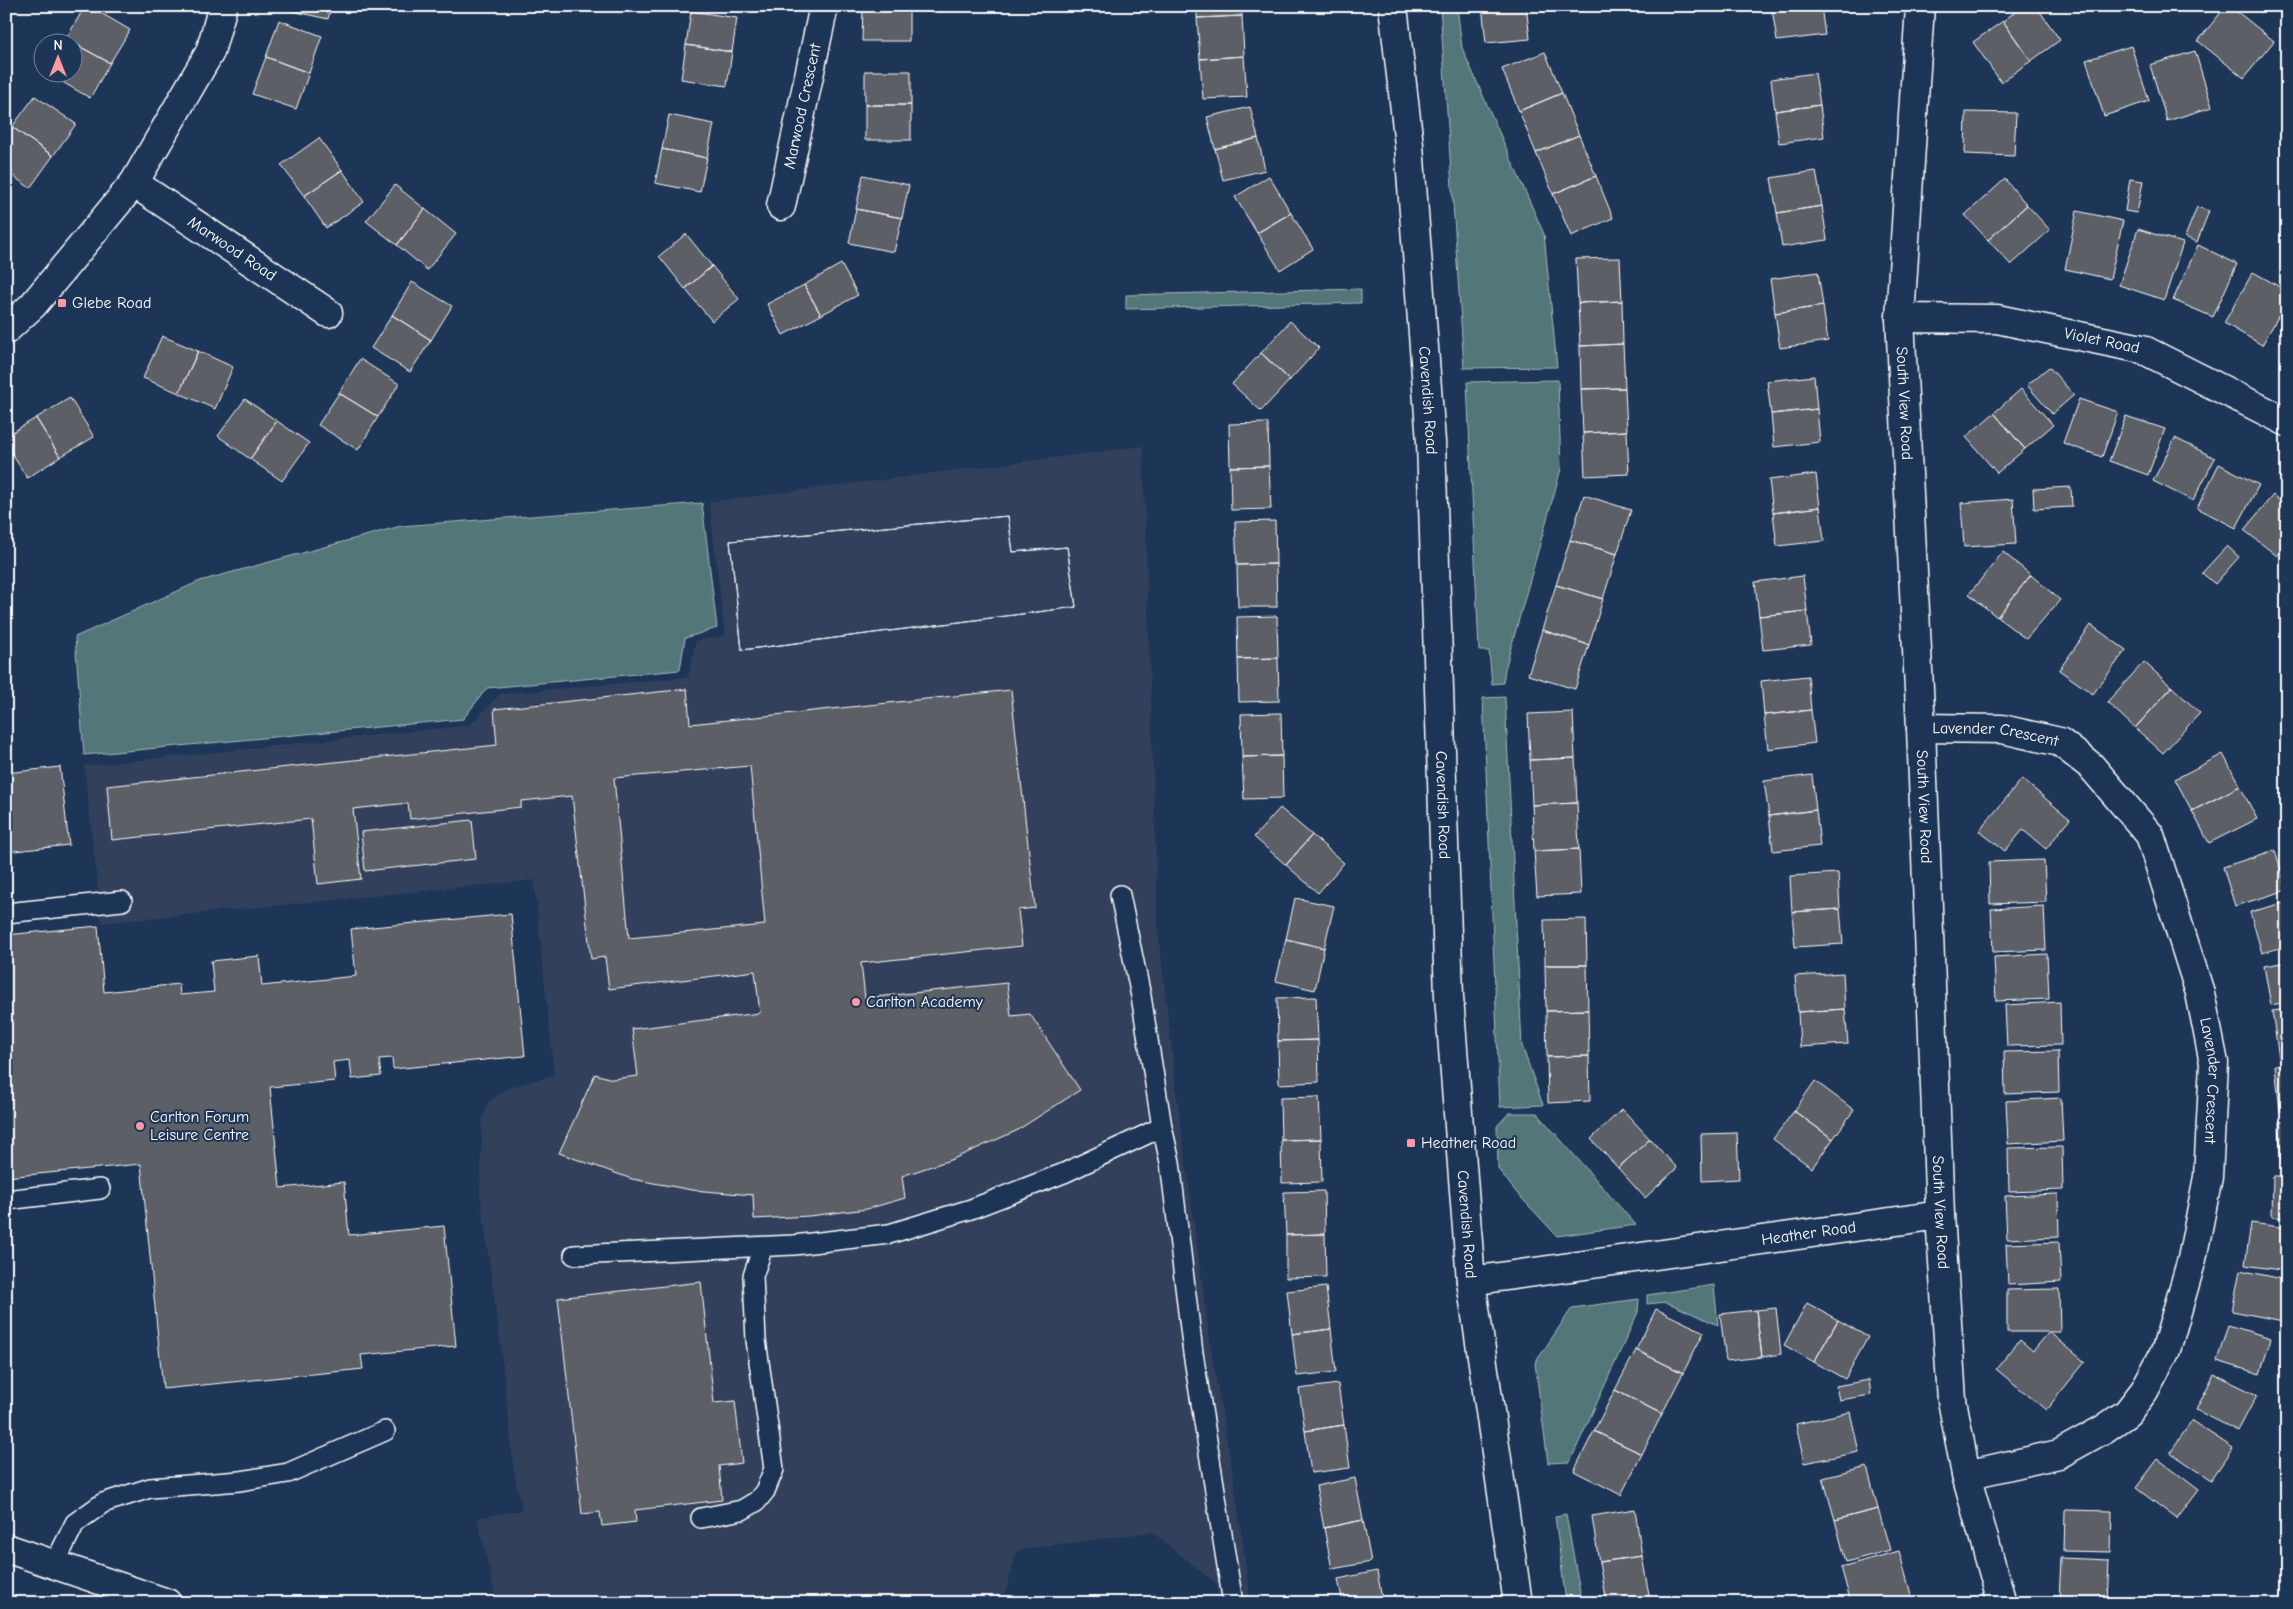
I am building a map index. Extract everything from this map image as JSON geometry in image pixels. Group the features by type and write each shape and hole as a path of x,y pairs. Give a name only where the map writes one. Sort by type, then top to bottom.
{"street":[{"path":"6,330 33,305 134,183 210,52 222,6"},
{"name":"Marwood Crescent","path":"781,206 824,6"},
{"name":"Cavendish Road","path":"1393,6 1409,145 1431,442 1449,997 1471,1282 1518,1603"},
{"name":"South View Road","path":"1920,6 1900,318 1921,728 1940,1215 1952,1400 1966,1475 2002,1603"},
{"name":"Marwood Road","path":"134,183 328,314"},
{"name":"Violet Road","path":"1900,318 1997,319 2142,349 2287,422"},
{"name":"Lavender Crescent","path":"1921,728 2002,729 2012,731 2060,742 2091,766 2150,835 2200,994 2214,1063 2208,1177 2192,1259 2166,1350 2144,1391 2127,1413 2104,1429 2059,1454 1966,1475"},
{"name":"Heather Road","path":"1471,1282 1940,1215"},
{"path":"6,1548 167,1603"}],"lane":[{"path":"1120,895 1141,996 1162,1127 1170,1162 1193,1353 1233,1603"},
{"path":"6,913 122,901"},
{"path":"574,1255 794,1246 889,1234 971,1210 1064,1174 1162,1127"},
{"path":"6,1200 100,1188"},
{"path":"701,1518 742,1510 757,1501 765,1491 774,1469 756,1340 753,1276 763,1247"},
{"path":"54,1565 75,1523 103,1503 150,1488 240,1481 288,1472 385,1431"}],"shaded area":[{"name":"Carlton Academy","path":"1143,446 1158,929 1178,1105 1212,1355 1233,1473 1251,1603 1219,1603 1217,1584 1152,1532 1018,1550 1002,1603 497,1603 477,1518 522,1510 514,1472 500,1341 480,1194 482,1121 488,1102 508,1088 554,1075 534,880 102,923 84,766 470,725 500,694 688,677 696,641 725,636 709,502"}],"green space":[{"path":"1440,6 1457,6 1462,48 1544,234 1557,367 1464,368"},
{"path":"1361,289 1361,303 1126,309 1126,295"},
{"path":"1558,380 1561,469 1505,669 1503,683 1492,684 1489,651 1479,651 1467,382"},
{"path":"702,503 717,628 685,638 680,670 487,688 463,719 84,755 75,637 200,581 401,526"},
{"path":"1505,697 1522,1046 1543,1105 1500,1107 1483,698"},
{"path":"1509,1113 1537,1113 1636,1225 1557,1236 1516,1192 1498,1169 1497,1126"},
{"path":"1714,1285 1718,1325 1666,1302 1647,1304 1647,1295"},
{"path":"1639,1299 1638,1312 1570,1462 1548,1463 1535,1363 1572,1308"},
{"path":"1566,1514 1582,1603 1566,1603 1555,1516"}],"building":[{"path":"85,6 89,6 130,30 110,63 82,48 82,32 70,32"},
{"path":"284,6 331,6 328,19 283,9"},
{"path":"863,6 909,7 909,41 862,41"},
{"path":"1197,6 1242,6 1242,16 1197,18"},
{"path":"1482,6 1526,6 1530,39 1486,43"},
{"path":"1792,6 1821,6 1825,35 1777,41 1772,9"},
{"path":"2023,6 2036,6 2060,40 2031,61 2003,21"},
{"path":"2226,6 2230,6 2274,41 2244,78 2198,41"},
{"path":"691,11 737,18 732,52 686,45"},
{"path":"1242,16 1244,56 1200,59 1197,18"},
{"path":"279,20 322,36 309,73 266,57"},
{"path":"2003,21 2031,61 2001,82 1973,42"},
{"path":"686,45 732,52 727,86 681,79"},
{"path":"2131,46 2149,101 2104,116 2086,60"},
{"path":"82,48 110,63 90,98 62,82 82,82"},
{"path":"2195,51 2212,107 2167,121 2150,65"},
{"path":"1545,52 1562,93 1519,111 1502,69"},
{"path":"1244,56 1247,97 1203,99 1200,59"},
{"path":"266,57 309,73 296,109 252,94"},
{"path":"865,71 911,71 911,105 865,105"},
{"path":"1815,73 1820,105 1775,111 1771,79"},
{"path":"1562,93 1579,135 1536,153 1519,111"},
{"path":"35,96 76,124 53,156 12,127"},
{"path":"865,105 911,105 911,140 865,140"},
{"path":"1820,105 1824,137 1779,143 1775,111"},
{"path":"1250,107 1258,138 1215,149 1207,117"},
{"path":"1966,112 2016,113 2014,156 1965,154"},
{"path":"669,115 714,124 707,158 662,149"},
{"path":"12,127 53,156 30,188 6,171 6,135"},
{"path":"1579,135 1596,176 1553,194 1536,153"},
{"path":"319,138 342,170 304,196 281,165"},
{"path":"1258,138 1265,170 1223,180 1215,149"},
{"path":"662,149 707,158 700,192 655,183"},
{"path":"342,170 364,202 326,228 304,196"},
{"path":"1816,171 1822,206 1777,213 1771,178"},
{"path":"863,175 909,185 902,218 856,209"},
{"path":"1269,176 1291,213 1257,233 1235,197"},
{"path":"1596,176 1613,218 1571,236 1553,194"},
{"path":"2005,179 2027,205 1988,240 1965,215"},
{"path":"2130,179 2143,181 2137,213 2125,211"},
{"path":"395,185 425,209 397,245 366,221"},
{"path":"2027,205 2050,230 2011,265 1988,240"},
{"path":"1822,206 1827,240 1782,247 1777,213"},
{"path":"2197,207 2209,211 2197,242 2185,237"},
{"path":"425,209 456,234 427,270 397,245"},
{"path":"856,209 902,218 894,252 849,243"},
{"path":"2077,211 2123,221 2110,279 2065,269"},
{"path":"1291,213 1313,249 1280,270 1257,233"},
{"path":"2138,229 2183,243 2164,300 2119,285"},
{"path":"686,234 712,266 685,289 659,256"},
{"path":"2198,245 2237,264 2213,317 2173,300"},
{"path":"1620,258 1622,301 1578,303 1576,259"},
{"path":"841,264 858,295 821,315 804,285"},
{"path":"712,266 739,299 712,321 685,289"},
{"path":"1818,272 1823,306 1775,313 1770,279"},
{"path":"2253,272 2287,291 2287,301 2262,345 2224,323"},
{"path":"412,282 452,306 431,340 392,315"},
{"path":"804,285 821,315 783,335 767,304"},
{"path":"1622,301 1623,344 1580,346 1578,303"},
{"path":"1823,306 1828,341 1780,348 1775,313"},
{"path":"392,315 431,340 410,372 371,348"},
{"path":"1290,321 1319,348 1290,380 1261,353"},
{"path":"162,336 198,351 179,393 143,378"},
{"path":"1623,344 1625,388 1581,389 1580,346"},
{"path":"198,351 233,367 215,409 179,393"},
{"path":"1261,353 1290,380 1261,411 1232,384"},
{"path":"360,359 399,384 378,417 339,393"},
{"path":"2049,367 2074,395 2052,414 2027,385"},
{"path":"1814,376 1817,409 1771,414 1767,381"},
{"path":"1625,388 1627,431 1583,433 1581,389"},
{"path":"2021,389 2053,425 2025,449 1994,413"},
{"path":"339,393 378,417 358,450 318,425"},
{"path":"70,398 94,437 60,457 36,418"},
{"path":"245,399 277,421 250,459 218,436"},
{"path":"2079,399 2118,412 2102,457 2063,443"},
{"path":"1817,409 1820,442 1774,447 1771,414"},
{"path":"1994,413 2025,449 1997,473 1966,437"},
{"path":"2126,416 2165,429 2148,475 2109,461"},
{"path":"36,418 60,457 27,478 6,444 6,436"},
{"path":"277,421 309,443 282,481 250,459"},
{"path":"1268,423 1269,466 1230,467 1229,424"},
{"path":"1627,431 1629,474 1585,476 1583,433"},
{"path":"2175,438 2215,458 2193,501 2153,481"},
{"path":"2219,464 2259,485 2236,528 2197,508"},
{"path":"1269,466 1271,509 1231,510 1230,467"},
{"path":"1816,474 1820,507 1773,513 1769,480"},
{"path":"2071,487 2072,507 2034,509 2033,489"},
{"path":"1584,495 1631,510 1617,554 1570,540"},
{"path":"2273,495 2287,507 2287,545 2277,556 2244,530"},
{"path":"2013,499 2016,544 1964,547 1961,503"},
{"path":"1820,507 1824,541 1777,546 1773,513"},
{"path":"1008,516 1013,552 1067,547 1076,607 742,650 730,541"},
{"path":"1008,516 1013,552 1067,547 1076,607 742,650 730,541"},
{"path":"1275,521 1276,564 1237,565 1235,522"},
{"path":"1570,540 1617,554 1603,599 1556,585"},
{"path":"2227,546 2239,557 2215,584 2202,573"},
{"path":"2003,552 2031,575 1997,617 1969,594"},
{"path":"1276,564 1277,607 1238,607 1237,565"},
{"path":"2031,575 2060,600 2026,639 1997,617"},
{"path":"1803,576 1807,611 1759,616 1755,582"},
{"path":"1556,585 1603,599 1589,645 1542,630"},
{"path":"1807,611 1811,645 1763,650 1759,616"},
{"path":"1277,616 1278,658 1238,659 1237,617"},
{"path":"2091,625 2126,650 2093,694 2059,670"},
{"path":"1542,630 1589,645 1575,689 1528,675"},
{"path":"1278,658 1279,701 1239,702 1238,659"},
{"path":"2144,662 2172,687 2135,728 2107,702"},
{"path":"1808,676 1811,710 1764,715 1761,681"},
{"path":"2172,687 2200,713 2163,753 2135,728"},
{"path":"687,689 690,724 1011,690 1035,908 1018,910 1022,946 861,963 865,998 1007,983 1011,1016 1030,1014 1080,1090 1016,1131 953,1159 902,1176 905,1198 867,1209 809,1216 754,1219 753,1195 692,1190 632,1179 559,1153 595,1074 612,1079 638,1076 632,1029 760,1013 755,971 609,989 605,957 591,959 572,796 521,801 521,807 410,819 408,803 353,809 361,879 318,884 311,819 112,840 107,786 497,745 494,709","holes":["750,766 765,925 629,938 614,778"]},
{"path":"1811,710 1815,743 1768,749 1764,715"},
{"path":"1573,712 1575,758 1530,760 1528,714"},
{"path":"1281,713 1282,756 1242,757 1241,714"},
{"path":"2223,754 2240,786 2192,811 2175,779"},
{"path":"1282,756 1283,798 1244,799 1242,757"},
{"path":"1575,758 1577,803 1532,805 1530,760"},
{"path":"60,767 69,845 6,852 6,773"},
{"path":"1812,775 1816,810 1769,816 1764,781"},
{"path":"2022,779 2070,819 2046,849 2023,830 2005,851 1979,831"},
{"path":"2240,786 2257,819 2209,843 2192,811"},
{"path":"1577,803 1579,849 1534,851 1532,805"},
{"path":"1280,808 1312,835 1286,865 1254,837"},
{"path":"1816,810 1820,846 1773,851 1769,816"},
{"path":"472,820 476,859 365,871 361,832"},
{"path":"1312,835 1344,863 1318,893 1286,865"},
{"path":"1579,849 1581,894 1537,896 1534,851"},
{"path":"2275,850 2287,890 2235,906 2223,867"},
{"path":"2044,860 2046,902 1990,904 1989,862"},
{"path":"1838,873 1840,909 1792,912 1790,876"},
{"path":"1295,898 1334,906 1324,948 1286,939"},
{"path":"2287,902 2287,946 2262,953 2250,912"},
{"path":"2044,906 2046,950 1993,952 1991,909"},
{"path":"1840,909 1843,944 1795,947 1792,912"},
{"name":"Carlton Forum Leisure Centre","path":"511,914 525,1056 393,1069 392,1058 379,1059 381,1076 352,1079 350,1060 333,1062 335,1081 270,1087 280,1188 344,1182 349,1235 444,1226 456,1346 361,1355 363,1369 163,1389 141,1164 6,1177 6,935 98,926 104,992 179,984 180,995 214,992 211,961 259,956 262,986 356,976 351,929"},
{"path":"1586,919 1587,965 1545,965 1544,920"},
{"path":"1286,939 1324,948 1315,990 1276,981"},
{"path":"2047,954 2049,999 1996,1001 1994,957"},
{"path":"2287,962 2287,1002 2271,1005 2264,966"},
{"path":"1545,965 1587,965 1588,1010 1546,1011"},
{"path":"1843,973 1845,1009 1798,1012 1795,976"},
{"path":"1316,997 1318,1040 1278,1041 1277,998"},
{"path":"2060,1002 2061,1045 2007,1046 2005,1005"},
{"path":"1845,1009 1848,1044 1800,1047 1798,1012"},
{"path":"2287,1009 2287,1056 2279,1058 2272,1011"},
{"path":"1588,1010 1589,1056 1547,1057 1546,1011"},
{"path":"1318,1040 1319,1082 1279,1084 1278,1041"},
{"path":"2058,1051 2059,1092 2005,1094 2004,1052"},
{"path":"1589,1056 1590,1101 1548,1103 1547,1057"},
{"path":"2287,1064 2287,1111 2280,1111 2275,1065"},
{"path":"1815,1081 1854,1110 1833,1139 1794,1111"},
{"path":"1319,1097 1321,1139 1281,1140 1280,1098"},
{"path":"2061,1098 2063,1141 2008,1144 2006,1101"},
{"path":"1622,1109 1650,1139 1618,1168 1591,1139"},
{"path":"1794,1111 1833,1139 1812,1168 1773,1139"},
{"path":"2287,1121 2287,1165 2281,1165 2279,1122"},
{"path":"1737,1133 1739,1179 1702,1181 1701,1134"},
{"path":"1321,1139 1322,1182 1282,1183 1281,1140"},
{"path":"1650,1139 1677,1168 1645,1198 1618,1168"},
{"path":"2062,1147 2063,1190 2009,1192 2008,1148"},
{"path":"2273,1176 2287,1176 2287,1218 2272,1217"},
{"path":"1324,1191 1325,1234 1286,1235 1284,1192"},
{"path":"2058,1194 2059,1237 2007,1239 2005,1196"},
{"path":"2251,1223 2287,1228 2287,1271 2245,1265"},
{"path":"1325,1234 1326,1277 1286,1278 1286,1235"},
{"path":"2059,1242 2061,1282 2008,1285 2006,1244"},
{"path":"2240,1270 2287,1280 2287,1306 2283,1321 2232,1311"},
{"path":"701,1282 714,1403 735,1401 742,1463 719,1466 722,1500 635,1510 636,1522 602,1526 600,1512 582,1514 558,1298"},
{"path":"1326,1287 1331,1329 1292,1334 1287,1291"},
{"path":"2059,1289 2060,1332 2007,1332 2007,1290"},
{"path":"1807,1303 1838,1320 1814,1362 1784,1345"},
{"path":"1776,1308 1781,1354 1762,1357 1756,1310"},
{"path":"1656,1309 1704,1332 1683,1373 1636,1350"},
{"path":"1756,1310 1762,1357 1726,1361 1720,1314"},
{"path":"1838,1320 1868,1337 1845,1379 1814,1362"},
{"path":"2228,1325 2271,1338 2260,1374 2217,1361"},
{"path":"1331,1329 1336,1372 1297,1376 1292,1334"},
{"path":"2049,1332 2085,1362 2046,1410 1996,1369 2020,1340 2033,1351"},
{"path":"1636,1350 1683,1373 1662,1414 1615,1390"},
{"path":"2214,1374 2257,1395 2238,1431 2196,1410"},
{"path":"1869,1380 1871,1395 1839,1400 1836,1386"},
{"path":"1338,1384 1344,1425 1305,1431 1299,1389"},
{"path":"1615,1390 1662,1414 1642,1454 1594,1431"},
{"path":"1850,1412 1859,1452 1804,1463 1796,1424"},
{"path":"2192,1421 2233,1448 2211,1480 2170,1452"},
{"path":"1344,1425 1350,1468 1311,1473 1305,1431"},
{"path":"1594,1431 1642,1454 1621,1495 1574,1471"},
{"path":"2158,1459 2199,1490 2177,1519 2136,1488"},
{"path":"1867,1467 1878,1509 1835,1520 1823,1478"},
{"path":"1355,1478 1363,1520 1324,1528 1316,1486"},
{"path":"1635,1509 1642,1556 1599,1562 1592,1516"},
{"path":"1878,1509 1890,1550 1846,1562 1835,1520"},
{"path":"2065,1510 2112,1511 2111,1552 2064,1551"},
{"path":"1363,1520 1371,1562 1332,1569 1324,1528"},
{"path":"1899,1551 1912,1598 1893,1603 1851,1603 1841,1567"},
{"path":"1642,1556 1650,1601 1606,1603 1599,1562"},
{"path":"2061,1558 2109,1560 2107,1603 2059,1601"},
{"path":"1377,1571 1383,1603 1343,1603 1338,1579"}],"place":[{"name":"Glebe Road","path":"62,303"},
{"name":"Carlton Academy","path":"856,1002"},
{"name":"Carlton Forum Leisure Centre","path":"140,1126"},
{"name":"Heather Road","path":"1411,1143"}]}
